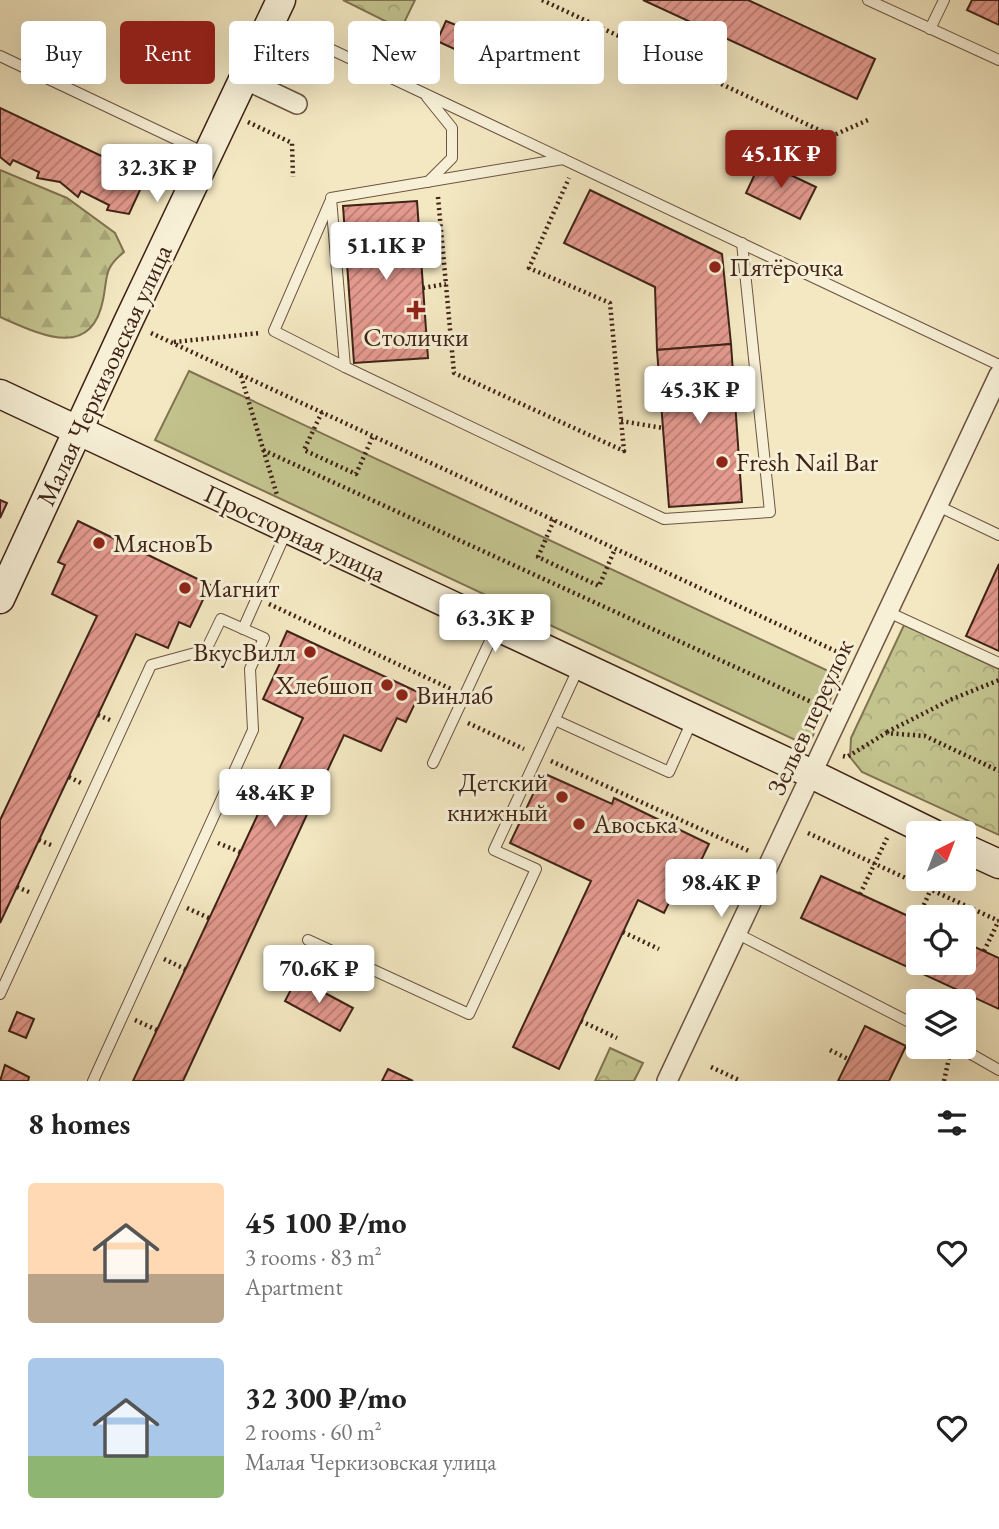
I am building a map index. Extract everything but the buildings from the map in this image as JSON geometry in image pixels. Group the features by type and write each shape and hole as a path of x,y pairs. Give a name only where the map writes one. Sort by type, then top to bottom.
{"main road":[{"name":"Малая Черкизовская улица","path":"0,598 242,84"},
{"name":"Просторная улица","path":"0,394 284,517 496,627 908,821"},
{"path":"976,853 999,864"}],"street":[{"path":"255,84 297,104"},
{"name":"Зельев переулок","path":"667,1081 999,375"}],"lane":[{"path":"868,0 999,60"},
{"path":"930,29 944,0"},
{"path":"276,10 424,93 999,365"},
{"path":"0,56 207,154"},
{"path":"424,93 452,128 452,158 427,182"},
{"path":"331,198 563,159"},
{"path":"331,198 274,331 664,519 771,512 742,243"},
{"path":"331,198 345,367"},
{"path":"937,506 999,535"},
{"path":"243,629 257,598 284,517"},
{"path":"888,612 999,663"},
{"path":"0,995 151,666 206,650 221,619 264,638 250,669 253,730 93,1081"},
{"path":"433,763 496,627"},
{"path":"308,940 469,1014 536,869 494,850 579,666"},
{"path":"555,720 669,772 693,719"},
{"path":"736,933 906,1020"},
{"path":"976,1057 999,1070"}],"path":[{"path":"542,0 832,136 868,120"},
{"path":"243,120 292,143 293,177"},
{"path":"438,197 454,373 624,451 610,303 529,268 575,164"},
{"path":"423,288 446,284"},
{"path":"144,330 842,654"},
{"path":"172,342 274,331"},
{"path":"241,375 284,517"},
{"path":"322,412 304,450 356,474 373,436"},
{"path":"621,421 663,428"},
{"path":"263,450 818,705"},
{"path":"554,520 538,557 600,586 615,549"},
{"path":"257,598 464,696"},
{"path":"846,757 950,700 999,680"},
{"path":"455,716 751,852"},
{"path":"886,733 925,736 999,771"},
{"path":"232,775 268,792"},
{"path":"808,833 906,879"},
{"path":"204,836 240,852"},
{"path":"860,894 887,837"},
{"path":"933,891 999,921 984,951"},
{"path":"623,932 659,949"},
{"path":"581,1021 617,1038"},
{"path":"830,1050 848,1059"},
{"path":"944,1081 948,1059"},
{"path":"711,1067 741,1081"}],"green space":[{"path":"343,0 415,0 405,21 385,21"},
{"path":"0,170 67,198 115,233 124,252 109,268 97,319 87,331 75,337 47,335 0,317"},
{"path":"189,371 841,677 808,746 155,440"},
{"path":"904,625 999,669 999,835 976,824 976,821 969,821 862,772 850,757 851,738"},
{"path":"610,1048 643,1063 634,1081 595,1081"}],"place":[{"name":"Пятёрочка","path":"715,267"},
{"name":"Столички","path":"416,310"},
{"name":"Fresh Nail Bar","path":"722,462"},
{"name":"МясновЪ","path":"99,543"},
{"name":"Магнит","path":"185,588"},
{"name":"ВкусВилл","path":"310,652"},
{"name":"Хлебшоп","path":"387,685"},
{"name":"Винлаб","path":"402,695"},
{"name":"Детский книжный","path":"562,797"},
{"name":"Авоська","path":"579,824"}]}
